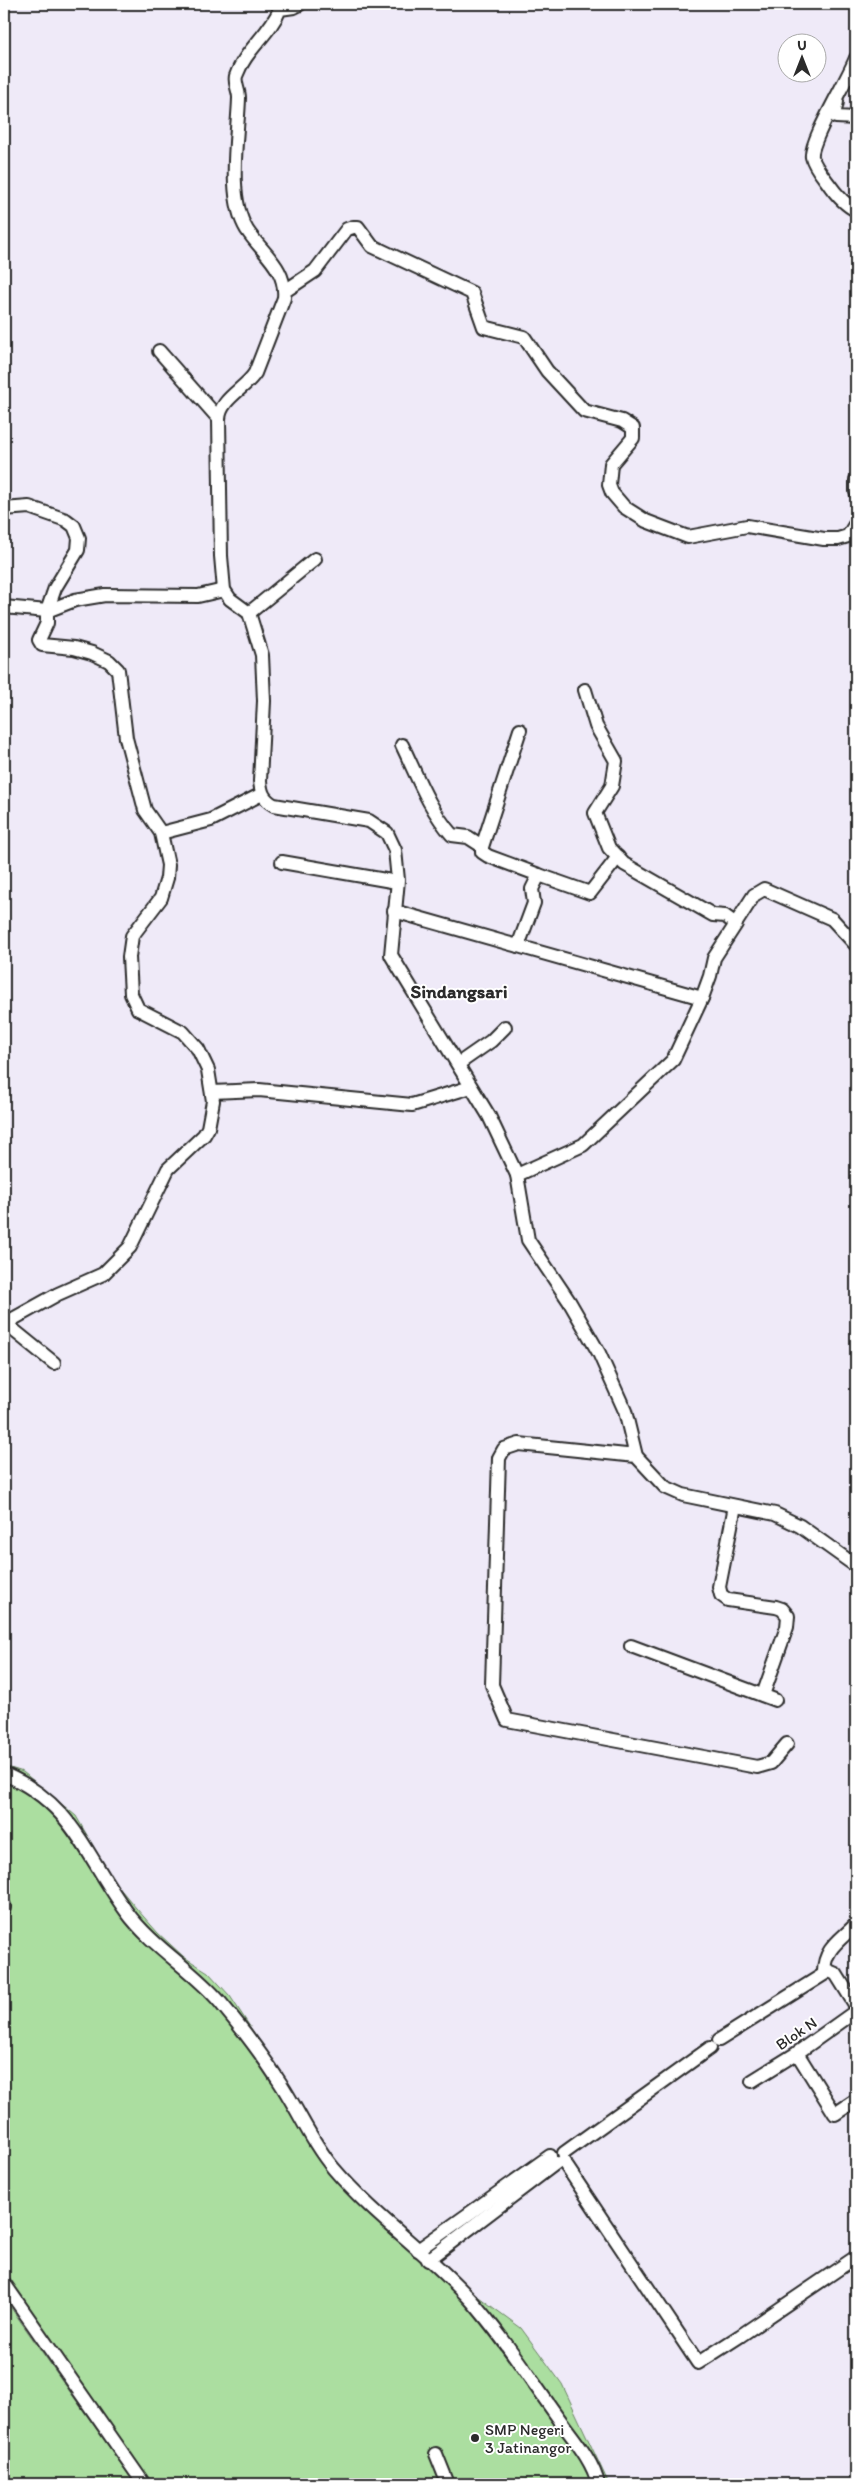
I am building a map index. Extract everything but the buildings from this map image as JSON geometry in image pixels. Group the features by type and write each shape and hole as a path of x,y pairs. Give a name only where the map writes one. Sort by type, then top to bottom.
{"street":[{"path":"300,4 280,9 264,35 245,57 236,83 239,89 239,123 234,167 240,211 246,228 276,266 282,278 285,291 255,373 249,382 224,405 218,420 221,556 224,590 230,599 249,613 262,655 264,701 260,781 262,794 268,802 274,805 369,822 377,825 387,833 395,850 397,882 391,955 489,1116 517,1175 528,1240 569,1301 599,1353 625,1411 636,1456 665,1487 682,1495 774,1514 800,1526 856,1566"},
{"path":"856,58 838,98 814,138 812,158 832,189 856,210"},
{"path":"838,98 834,115 836,117 856,118"},
{"path":"285,291 315,271 347,230 352,227 358,228 372,246 472,293 484,326 524,337 547,371 584,411 629,424 635,434 610,464 609,485 619,502 635,516 688,537 747,526 824,539 838,539 848,536 856,523"},
{"path":"159,351 218,420"},
{"path":"856,480 856,492"},
{"path":"4,509 29,507 66,520 74,526 79,538 78,550 54,588 47,611 47,623 39,640 42,645 74,648 92,653 109,661 118,670 126,738 145,810 161,833 168,865 167,878 161,898 132,936 129,957 131,994 138,1009 183,1032 198,1048 208,1070 212,1092 208,1128 204,1135 168,1169 130,1247 103,1274 58,1294 5,1324 54,1363"},
{"path":"249,613 315,559"},
{"path":"4,607 47,611 75,600 105,595 198,596 224,590"},
{"path":"585,690 596,726 616,760 612,786 595,812 609,848 624,864 713,915 722,915 736,923"},
{"path":"520,730 482,846 482,852 488,856 590,893 618,857"},
{"path":"402,745 429,801 446,829 452,835 468,837 482,846"},
{"path":"161,833 212,820 262,794"},
{"path":"282,862 397,882"},
{"path":"518,946 534,903 532,890 539,874"},
{"path":"517,1175 583,1145 672,1060 702,998 714,958 754,895 764,888 832,920 856,945"},
{"path":"394,911 702,998"},
{"path":"458,1064 491,1041 505,1027"},
{"path":"212,1092 259,1090 412,1105 471,1087"},
{"path":"636,1456 519,1444 504,1449 499,1458 492,1685 507,1720 757,1767 771,1763 787,1744"},
{"path":"631,1646 769,1698 787,1627 788,1616 782,1609 776,1607 728,1600 721,1595 719,1587 735,1506"},
{"path":"4,1774 31,1786 59,1810 77,1833 126,1912 165,1954 202,1983 238,2025 277,2078 307,2130 333,2168 469,2299 501,2337 580,2450 596,2475 598,2484"},
{"path":"824,1972 824,1961 829,1950 856,1924"},
{"path":"428,2260 558,2158 715,2044 824,1972 829,1971 836,1974 856,2006"},
{"name":"Blok N","path":"752,2081 797,2053 856,2011"},
{"path":"797,2053 835,2114 856,2100"},
{"path":"418,2250 558,2158"},
{"path":"558,2158 698,2363 856,2256"},
{"path":"4,2283 144,2484"},
{"path":"436,2454 448,2484"}],"green space":[{"path":"4,1766 23,1772 76,1816 112,1879 136,1908 158,1933 184,1957 208,1972 230,1996 282,2076 311,2127 359,2188 472,2292 521,2328 562,2384 609,2484 150,2484 4,2276"},
{"path":"4,2298 135,2484 4,2484"}],"place":[{"name":"SMP Negeri 3 Jatinangor","path":"475,2438"}],"district":[{"name":"Sindangsari","path":"459,991"}]}
